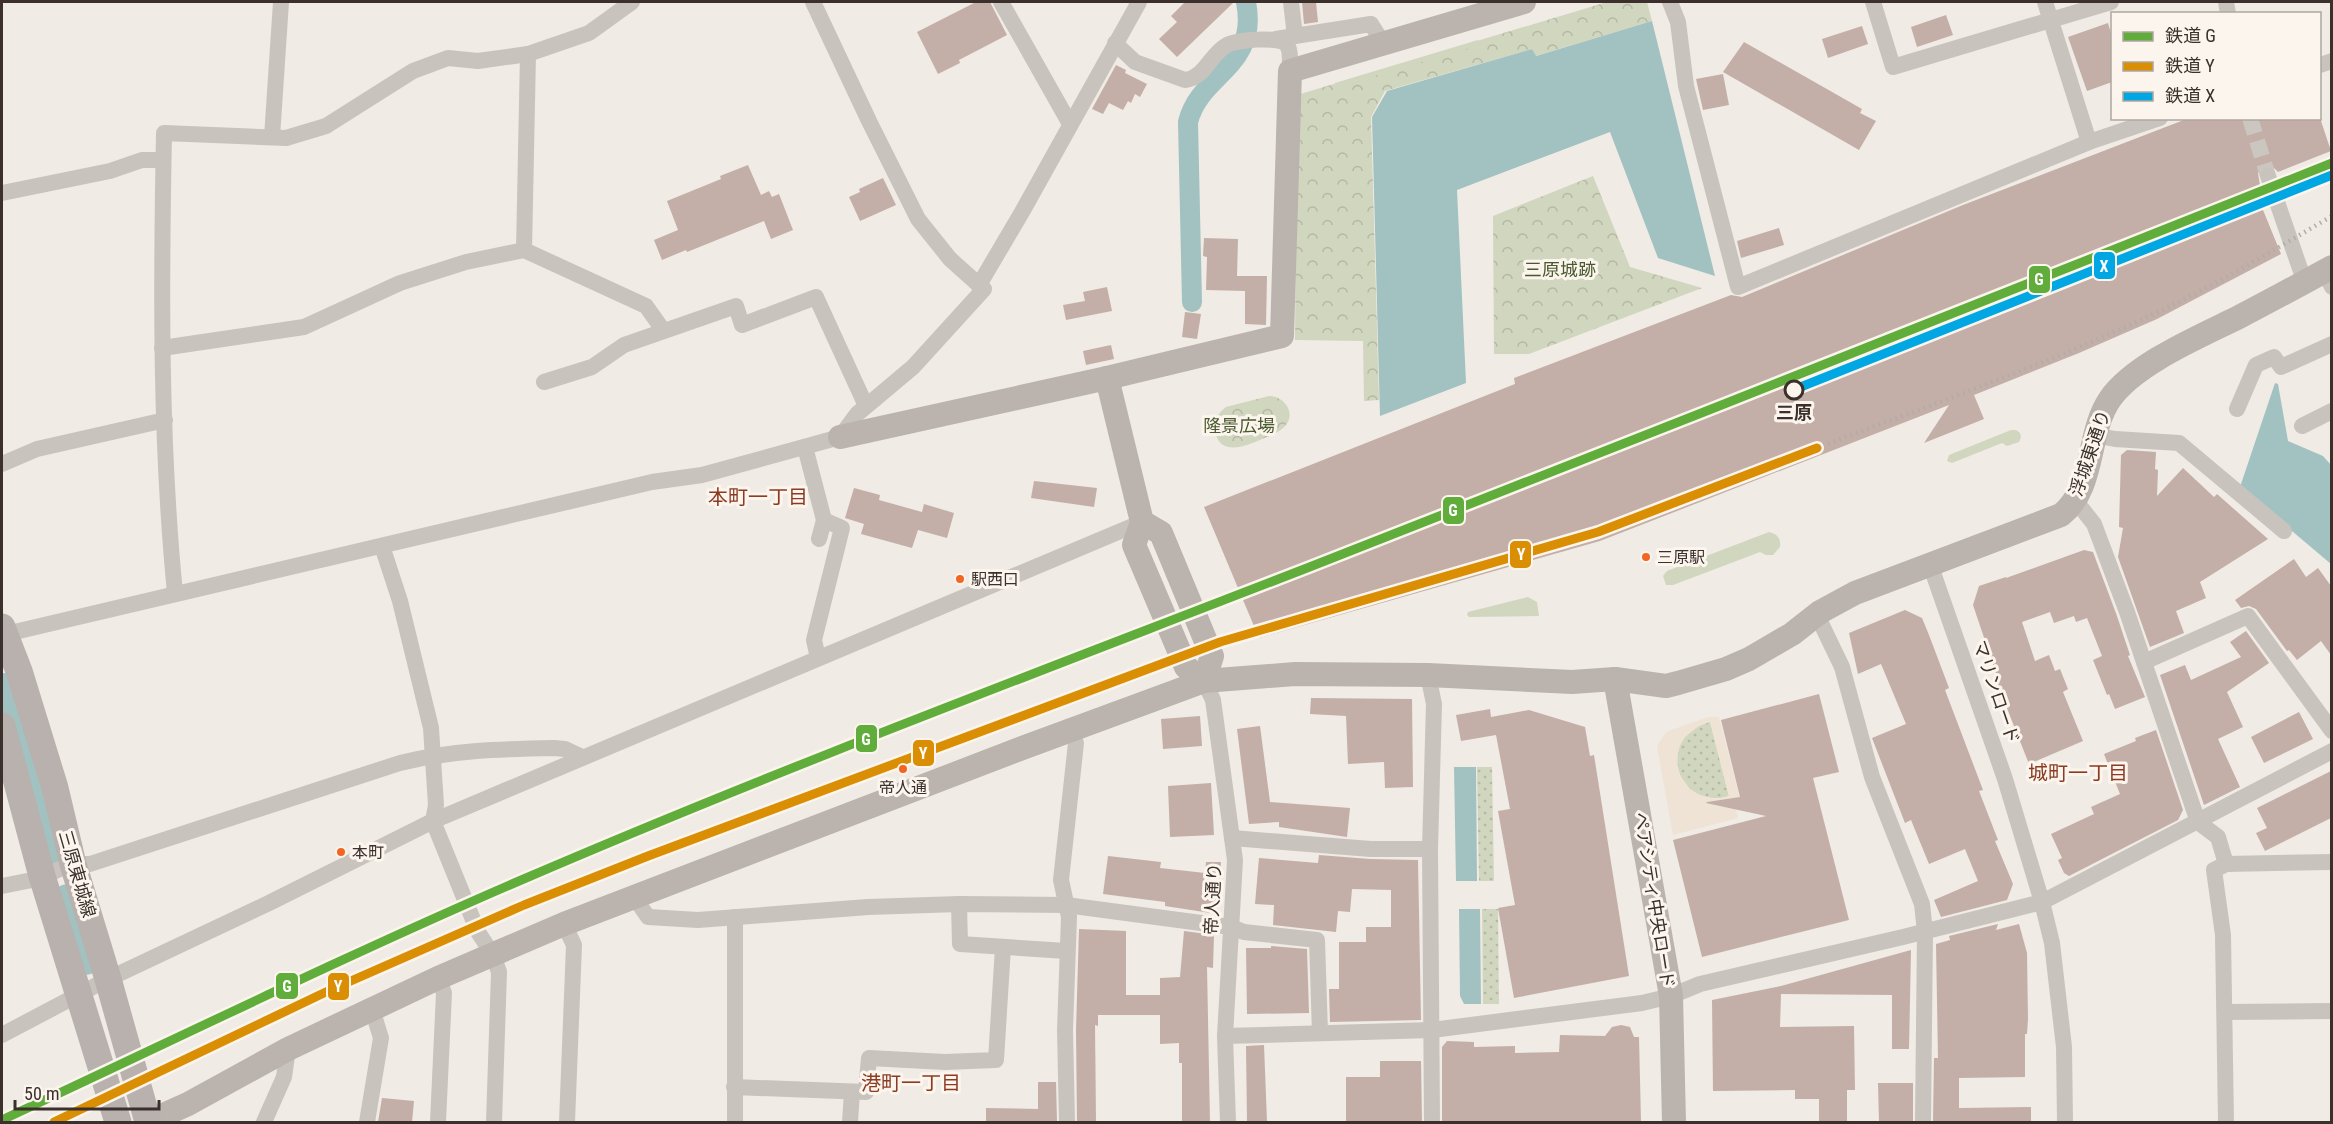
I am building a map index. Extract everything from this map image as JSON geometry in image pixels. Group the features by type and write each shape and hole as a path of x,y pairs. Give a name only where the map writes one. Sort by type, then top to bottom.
{"main road":[{"name":"三原東城線","path":"3,632 20,671 55,788 73,864 148,1122"},
{"name":"三原東城線","path":"2,726 42,876 118,1122"}],"street":[{"path":"272,137 281,2"},
{"path":"175,593 168,526 160,292 164,134 286,138 326,126 413,71 448,58 478,61 528,54 589,33 632,2"},
{"path":"813,2 868,121 918,219 950,260 984,289 902,377 850,422 840,437"},
{"path":"1001,2 1070,124"},
{"path":"979,285 1139,2"},
{"path":"1291,2 1294,36"},
{"path":"1290,71 1524,2"},
{"path":"1670,2 1678,22 1686,87 1738,287 2089,142 2154,120"},
{"path":"1873,2 1893,67 2111,2"},
{"path":"2045,2 2089,142"},
{"path":"1115,42 1135,62 1185,80 1199,75 1219,51 1229,43 1276,39 1371,24 1383,43"},
{"path":"3,632 652,482 702,475 840,437 1107,378 1282,336 1290,71 1289,49 1286,44 1276,39"},
{"path":"524,250 528,54"},
{"path":"2,193 110,171 142,160 163,160"},
{"path":"2268,176 2323,277"},
{"path":"162,348 304,327 400,283 466,262 524,250 646,306 663,330"},
{"name":"浮城東通り","path":"148,1122 188,1104 288,1049 372,1009 564,924 1204,681 1295,674 1428,675 1572,682 1615,679 1666,686 1702,677 1760,653 1855,593 2061,515 2075,500 2085,475 2098,420 2110,399 2136,375 2182,346 2323,277"},
{"path":"544,382 592,367 624,345 736,306 742,325 816,297 866,406"},
{"path":"2237,409 2256,365 2274,357 2281,367 2331,344"},
{"path":"1107,378 1142,522 1161,533 1212,656 1204,681"},
{"path":"2302,426 2331,411"},
{"path":"2,464 37,449 165,420"},
{"path":"2094,435 2115,439 2179,443 2284,531"},
{"path":"805,447 824,520 819,538"},
{"path":"2075,500 2094,524 2198,822 2218,837 2226,864"},
{"path":"818,658 814,640 842,528 824,520"},
{"path":"2,1035 108,979 269,903 433,821 1142,522"},
{"path":"382,546 400,601 430,728 436,805 433,821 478,932 493,955 500,972 494,1122"},
{"name":"マリンロード","path":"1930,564 2001,768 2042,902 2052,943 2064,1047 2065,1122"},
{"path":"1817,615 1842,667 1872,777 1922,904 1925,932 1923,1122"},
{"path":"2144,662 2248,616 2331,731"},
{"path":"1428,675 1434,704 1430,849 1432,1122"},
{"name":"ペアシティ中央ロード","path":"1615,679 1671,996 1674,1122"},
{"name":"帝人通り","path":"1204,681 1213,700 1235,860 1225,1036 1228,1122"},
{"path":"1067,1122 1066,951 1069,917 1061,880 1076,744 1070,730"},
{"path":"2,886 42,876 73,864 90,864 400,763 432,755 465,751 554,748 565,749 582,757"},
{"path":"1225,1036 1432,1030 1642,1003 1671,996 1700,984 1925,932 2042,902 2331,752"},
{"path":"1232,838 1371,849 1430,849"},
{"path":"2226,1122 2223,934 2214,870 2226,864 2331,862"},
{"path":"634,897 648,917 699,920 868,907 959,904 1066,905 1231,927 1244,932 1317,940 1320,1033"},
{"path":"959,904 960,944 1066,951"},
{"path":"735,917 735,1122"},
{"path":"564,924 574,945 567,1122"},
{"path":"734,1087 866,1092 869,1058 945,1062 996,1060 1003,947"},
{"path":"438,978 444,993 438,1122"},
{"path":"367,1122 381,1038 372,1009"},
{"path":"2226,1012 2331,1011"},
{"path":"264,1122 272,1109 284,1077 288,1049"},
{"path":"850,1122 852,1092"}],"green space":[{"path":"1607,2 1647,2 1652,21 1535,56 1532,49 1385,91 1371,117 1379,400 1364,401 1363,341 1295,340 1297,95"},
{"path":"1478,40 1480,45 1336,87 1335,83"},
{"name":"三原城跡","path":"1593,176 1630,267 1702,288 1529,354 1494,354 1493,216"},
{"name":"隆景広場","path":"1269,396 1280,399 1288,407 1289,418 1283,428 1256,442 1235,448 1223,445 1218,440 1215,421 1226,407"},
{"path":"2011,430 2020,433 2019,442 2007,446 2002,443 1952,463 1947,461 1949,455"},
{"path":"1769,532 1777,536 1780,542 1780,547 1773,555 1760,552 1673,585 1666,585 1663,576 1667,571"},
{"path":"1528,597 1537,602 1539,616 1469,617 1467,615 1468,612"},
{"path":"1710,722 1729,796 1711,798 1696,793 1685,783 1679,770 1677,756 1682,742 1693,730"},
{"path":"1477,767 1492,767 1494,881 1479,881"},
{"path":"1482,909 1498,909 1499,1004 1483,1004"}],"shaded area":[{"path":"1708,717 1719,717 1740,799 1734,801 1738,818 1673,835 1657,746 1666,732","holes":["1710,722 1729,796 1717,799 1700,795 1690,789 1679,774 1677,762 1679,747 1685,737 1699,726"]}],"water":[{"path":"1652,21 1715,276 1658,258 1610,132 1457,190 1466,383 1380,416 1372,117 1387,91 1532,49 1536,56"},
{"path":"2275,383 2278,384 2288,441 2323,456 2331,465 2331,564 2240,487"},
{"path":"1454,767 1476,767 1477,881 1456,881"},
{"path":"1459,909 1480,909 1481,1004 1464,1004 1460,996"}],"building":[{"path":"976,2 990,2 1007,35 959,60 960,63 938,74 917,32"},
{"path":"1185,2 1234,2 1177,57 1159,39 1177,22 1171,16"},
{"path":"1302,2 1316,2 1318,22 1304,24"},
{"path":"1946,15 1953,35 1917,47 1911,27"},
{"path":"2108,23 2111,34 2111,82 2087,91 2068,37"},
{"path":"1862,26 1868,44 1828,58 1822,39"},
{"path":"1744,42 1862,109 1860,113 1876,121 1859,150 1723,72"},
{"path":"1116,65 1126,70 1125,73 1147,84 1140,97 1135,94 1131,103 1128,101 1123,110 1109,103 1103,114 1092,109"},
{"path":"1723,74 1729,105 1703,110 1696,79"},
{"path":"2184,120 2321,120 2331,151 2278,172 2274,168 2265,166 2258,173 2260,185 2254,188 2281,254 2157,319 1974,395 1984,419 1924,443 1949,405 1600,541 1259,638 1204,507 1515,384 1514,378 1731,295 1742,297 1963,205"},
{"path":"748,165 761,195 769,191 772,197 779,194 793,230 771,239 764,221 662,260 654,240 678,230 667,201 721,179 720,176"},
{"path":"883,178 896,205 860,221 849,197 860,192 859,189"},
{"path":"1779,228 1784,245 1741,258 1737,241"},
{"path":"1204,238 1238,239 1237,276 1267,276 1266,325 1245,324 1245,291 1206,290 1207,257 1203,256"},
{"path":"1107,287 1112,311 1066,320 1063,305 1085,301 1083,292"},
{"path":"1185,312 1201,314 1197,339 1182,337"},
{"path":"1111,345 1114,359 1086,365 1083,351"},
{"path":"2127,450 2156,452 2157,496 2183,468 2214,497 2217,494 2268,539 2200,582 2206,598 2176,611 2184,633 2150,647 2118,557 2123,528 2119,527 2121,455"},
{"path":"1034,481 1097,488 1094,507 1031,498"},
{"path":"854,488 880,495 879,500 922,512 924,504 954,513 947,538 918,530 912,548 861,534 864,524 845,518"},
{"path":"2084,550 2093,552 2117,616 2130,655 2128,656 2145,697 2115,709 2093,660 2102,656 2087,618 2076,622 2074,616 2054,623 2050,612 2022,622 2035,661 2049,655 2055,671 2060,669 2068,689 2063,692 2083,741 2029,764 1997,683 1999,682 1973,605 1979,586"},
{"path":"2294,559 2306,577 2318,568 2331,586 2331,655 2321,641 2297,660 2289,650 2287,651 2256,609 2249,606 2241,608 2235,600"},
{"path":"1905,610 1922,618 1929,635 1949,688 1945,690 1983,790 1979,791 1998,840 1995,841 2013,884 2007,900 1941,917 1934,900 1978,881 1965,849 1929,864 1911,820 1905,823 1872,738 1906,724 1881,664 1858,674 1849,633"},
{"path":"2246,631 2269,663 2227,692 2243,727 2218,739 2240,787 2204,805 2160,675 2185,665 2191,680 2241,657 2230,642"},
{"path":"1819,694 1839,772 1813,778 1849,920 1702,957 1673,840 1766,816 1706,803 1740,797 1721,720"},
{"path":"1311,698 1412,699 1413,787 1385,788 1384,762 1348,764 1346,716 1310,714"},
{"path":"1490,709 1491,717 1529,710 1585,727 1590,756 1594,755 1629,976 1514,998 1498,908 1515,905 1498,811 1510,809 1496,735 1461,741 1456,715"},
{"path":"2299,712 2313,739 2264,763 2251,737"},
{"path":"1200,716 1202,746 1163,749 1161,719"},
{"path":"1260,726 1270,802 1350,808 1347,837 1279,827 1279,822 1249,824 1237,729"},
{"path":"2156,730 2183,810 2178,820 2069,876 2064,873 2058,860 2062,858 2051,834 2094,814 2091,807 2120,794 2104,754"},
{"path":"2331,771 2331,818 2265,851 2256,833 2267,828 2257,808"},
{"path":"1211,783 1214,835 1170,837 1168,786"},
{"path":"1319,855 1418,860 1421,1020 1330,1022 1329,989 1339,989 1339,942 1366,942 1366,927 1391,927 1391,890 1352,889 1350,912 1338,911 1336,932 1273,925 1274,905 1255,904 1259,858 1318,863"},
{"path":"1108,856 1161,862 1160,868 1205,873 1206,862 1221,862 1217,914 1165,906 1165,902 1103,894"},
{"path":"1998,924 1996,930 2019,924 2027,953 2028,1019 2027,1034 2025,1034 2025,1077 1959,1078 1959,1108 2031,1107 2031,1122 1933,1122 1934,1058 1938,1058 1936,944 1950,940 1949,936"},
{"path":"1079,929 1126,931 1126,995 1160,995 1160,978 1180,977 1184,931 1214,935 1213,968 1207,967 1210,1122 1182,1122 1182,1063 1179,1063 1179,1043 1160,1044 1160,1015 1098,1015 1098,1026 1095,1025 1096,1122 1077,1122 1076,1030"},
{"path":"1271,946 1307,949 1309,1013 1247,1014 1246,948 1271,948"},
{"path":"1911,950 1909,1049 1892,1049 1892,995 1781,994 1780,1027 1854,1026 1855,1090 1847,1090 1847,1122 1819,1122 1819,1099 1795,1099 1795,1090 1713,1091 1712,1000 1781,986"},
{"path":"1621,1025 1630,1027 1634,1037 1639,1037 1641,1122 1442,1122 1442,1047 1447,1041 1474,1042 1474,1047 1515,1046 1515,1053 1559,1052 1560,1035 1605,1036 1612,1027"},
{"path":"1264,1045 1267,1122 1247,1122 1246,1046"},
{"path":"1380,1061 1421,1061 1422,1122 1346,1122 1346,1077 1380,1077"},
{"path":"1038,1082 1056,1082 1057,1122 986,1122 986,1108 1038,1109"},
{"path":"1878,1083 1913,1083 1913,1122 1879,1122"},
{"path":"382,1098 414,1101 412,1122 378,1122"}],"waterway":[{"path":"1192,302 1188,122 1194,105 1237,56 1244,42 1248,24 1246,2"},
{"path":"5,690 55,855"},
{"path":"68,901 85,958"}],"tunnel":[{"path":"2251,120 2268,176"}],"railway":[{"path":"1817,448 1988,384 2114,332 2201,291 2332,216"}],"rail line":[{"name":"G","path":"2,1120 324,968 519,881 715,799 1948,316 2332,163"},
{"name":"X","path":"1793,390 2332,175"},
{"name":"Y","path":"54,1122 328,991 524,905 648,856 1220,642 1598,532 1817,448"}],"place":[{"name":"三原","path":"1794,390"},
{"name":"三原駅","path":"1646,557"},
{"name":"駅西口","path":"960,579"},
{"name":"帝人通","path":"903,769"},
{"name":"本町","path":"341,852"}],"district":[{"name":"本町一丁目","path":"758,497"},
{"name":"城町一丁目","path":"2078,773"},
{"name":"港町一丁目","path":"911,1083"}]}
